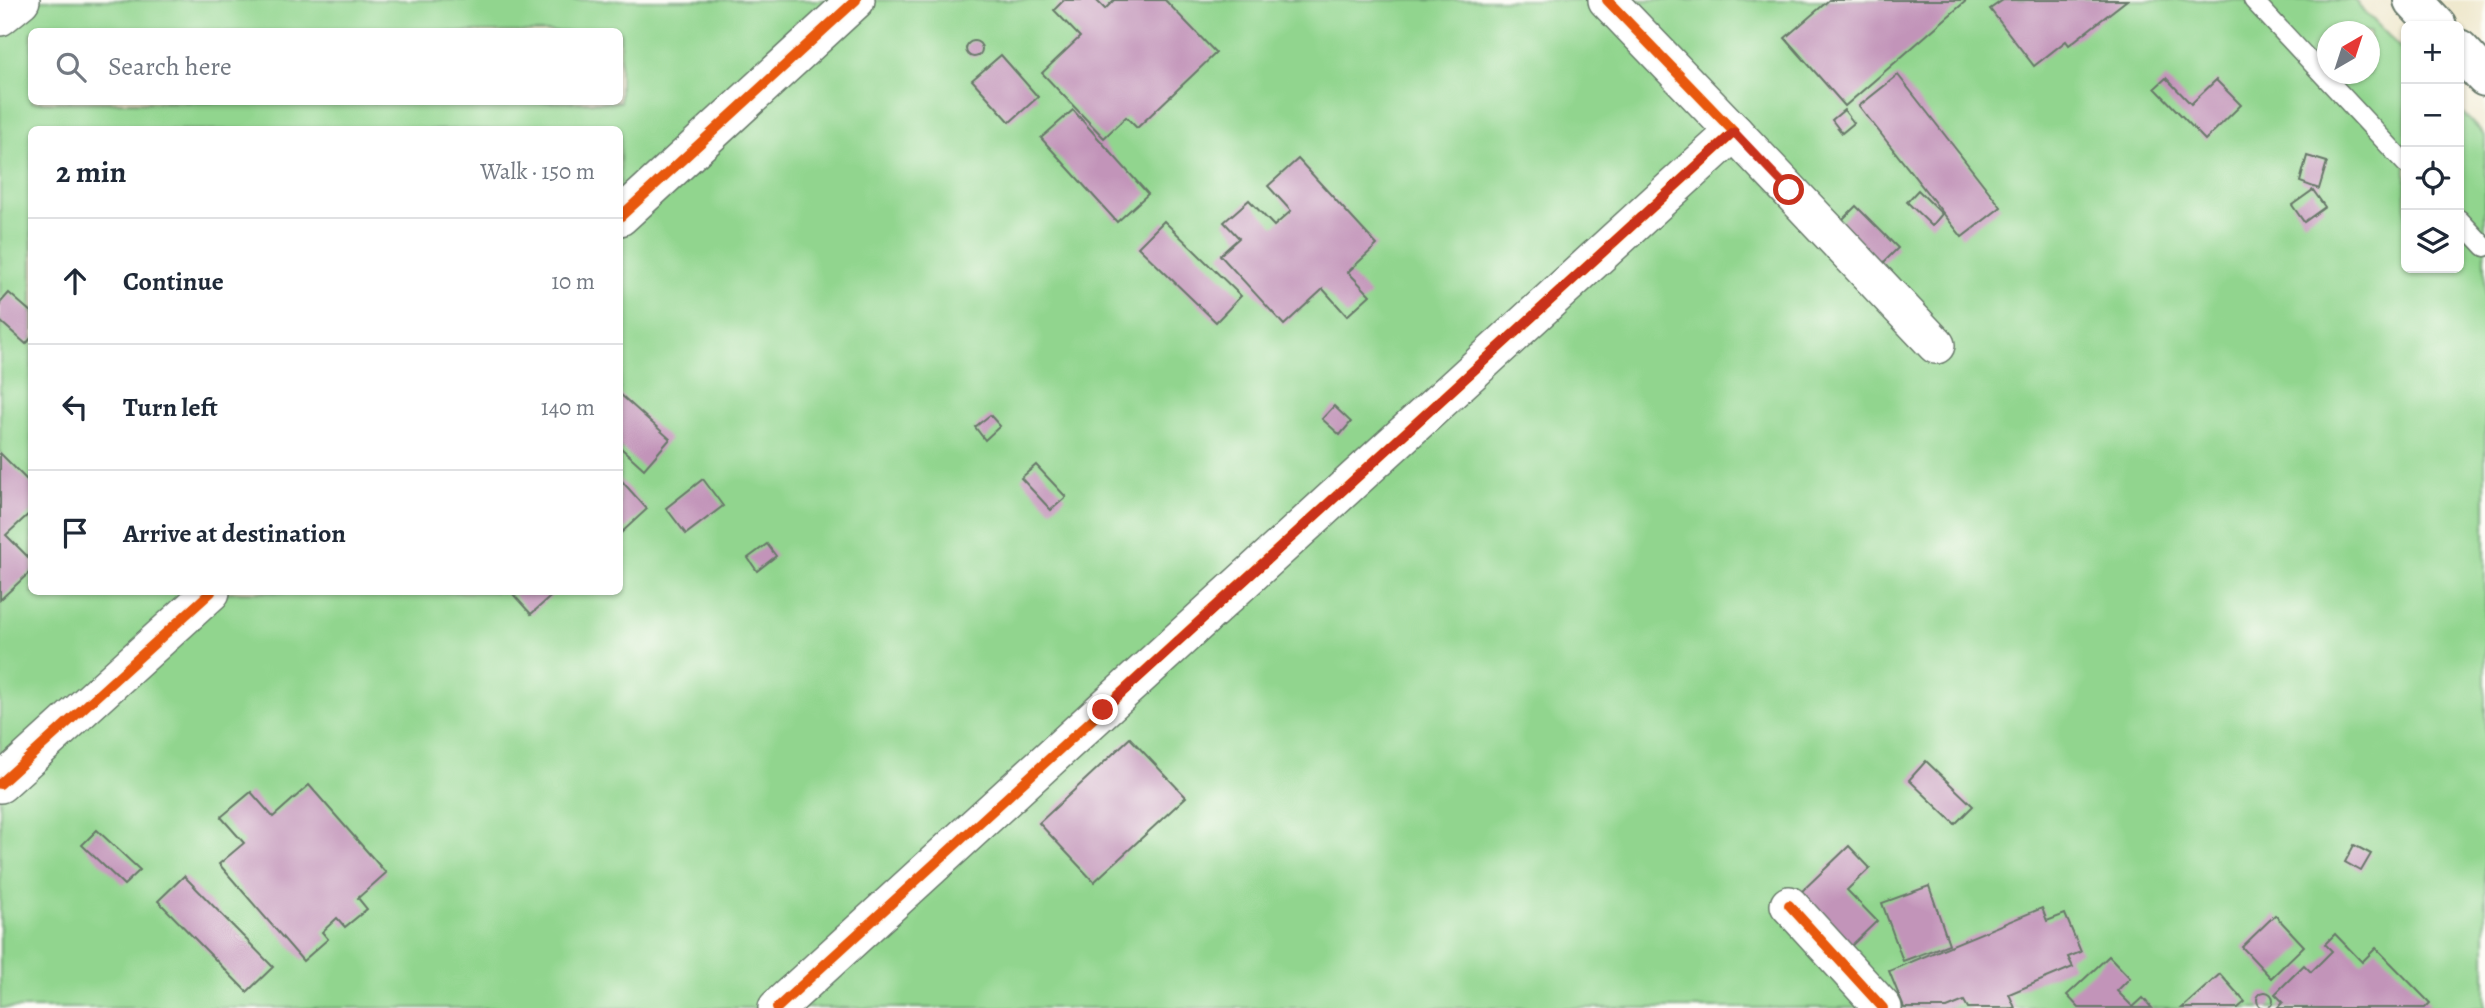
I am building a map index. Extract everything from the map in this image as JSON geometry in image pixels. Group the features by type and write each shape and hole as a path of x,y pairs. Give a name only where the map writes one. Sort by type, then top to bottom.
{"main road":[{"path":"2413,0 2432,21"},
{"path":"2464,54 2485,77"}],"street":[{"path":"0,16 20,0"},
{"path":"623,214 856,0"},
{"path":"1607,0 1936,345"},
{"path":"777,1008 1734,132"},
{"path":"0,784 208,595"},
{"path":"1789,905 1883,1008"}],"lane":[{"path":"2253,0 2401,158"},
{"path":"2464,224 2485,247"}],"green space":[{"path":"0,0 2354,0 2374,21 2317,21 2317,84 2380,84 2380,27 2401,49 2401,273 2464,273 2464,114 2485,136 2485,1008 0,1008"}],"building":[{"path":"1064,0 1096,0 1105,9 1114,0 1165,0 1216,53 1137,128 1126,117 1104,138 1042,73 1080,37 1054,10"},
{"path":"1829,0 1967,0 1845,106 1785,38"},
{"path":"2003,0 2127,0 2069,45 2066,41 2034,66 1990,9"},
{"path":"974,41 982,49 974,57 966,49"},
{"path":"1001,55 1038,97 1010,122 972,80"},
{"path":"1898,75 2001,207 1962,237 1859,106"},
{"path":"2166,78 2191,104 2216,80 2241,105 2205,140 2155,88"},
{"path":"1073,110 1148,194 1117,222 1041,138"},
{"path":"1844,110 1854,123 1842,133 1832,120"},
{"path":"2307,156 2327,162 2319,189 2300,182"},
{"path":"1298,159 1377,245 1348,272 1370,295 1347,316 1323,289 1284,325 1220,255 1239,238 1224,222 1249,200 1274,226 1291,211 1268,186"},
{"path":"1918,190 1942,214 1932,226 1907,202"},
{"path":"2313,190 2325,207 2304,222 2292,205"},
{"path":"1856,206 1898,248 1881,265 1839,223"},
{"path":"1164,221 1241,296 1216,322 1138,247"},
{"path":"9,293 28,310 26,344 0,321 0,303"},
{"path":"623,397 670,439 644,469 623,450"},
{"path":"1334,406 1351,422 1340,435 1322,419"},
{"path":"990,415 1000,426 985,440 975,427"},
{"path":"0,453 28,481 28,515 6,535 28,557 28,574 0,600"},
{"path":"1036,465 1066,497 1051,510 1021,478"},
{"path":"703,479 723,506 686,534 666,508"},
{"path":"623,482 647,509 623,531"},
{"path":"767,544 776,556 757,571 748,558"},
{"path":"514,595 553,595 531,614"},
{"path":"1130,738 1186,797 1094,882 1039,823"},
{"path":"1926,761 1973,806 1955,824 1909,780"},
{"path":"309,785 386,873 358,898 367,909 345,927 337,918 322,932 328,939 303,961 219,864 244,843 221,817 251,792 273,817"},
{"path":"97,830 140,870 124,885 82,845"},
{"path":"2354,845 2371,854 2361,871 2345,862"},
{"path":"1849,846 1870,868 1847,890 1877,921 1850,947 1799,894"},
{"path":"184,876 273,967 247,992 158,901"},
{"path":"1929,886 1949,944 1903,961 1882,903"},
{"path":"2042,908 2047,921 2065,914 2081,952 2068,957 2073,967 2009,994 2015,1008 1968,1008 1964,1001 1947,1008 1904,1008 1889,971"},
{"path":"2275,915 2304,946 2271,978 2242,947"},
{"path":"2335,934 2362,962 2376,948 2430,1003 2425,1008 2277,1008 2283,1002 2275,994 2304,965 2311,972 2332,951 2325,944"},
{"path":"2109,956 2130,978 2117,991 2133,1007 2143,998 2152,1008 2079,1008 2067,995"},
{"path":"2220,974 2245,1002 2238,1008 2182,1008"},
{"path":"2262,992 2268,992 2273,1000 2271,1006 2262,1008 2257,1003 2257,997"}],"cycle path":[{"path":"623,214 856,0"},
{"path":"777,1008 1734,132 1607,0"},
{"path":"0,784 208,595"},
{"path":"1789,905 1883,1008"}],"route":[{"path":"1103,710 1734,132 1789,190"}]}
